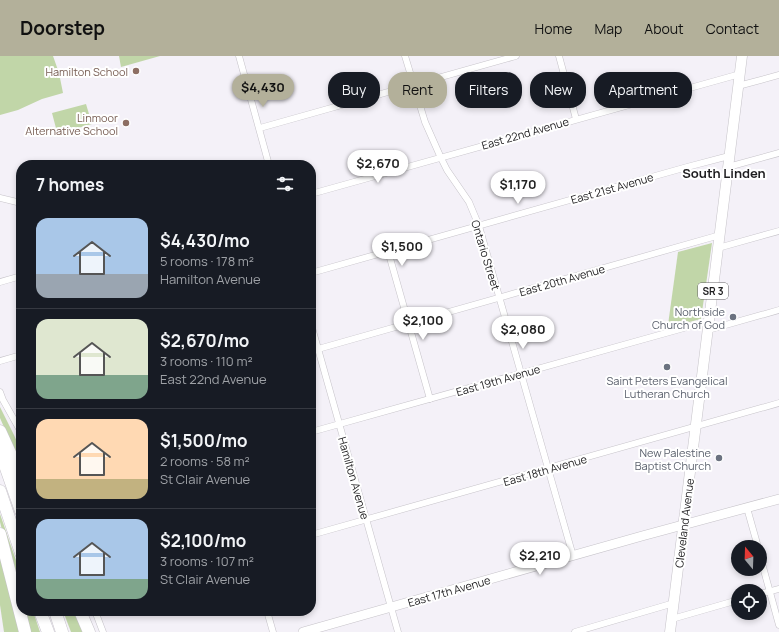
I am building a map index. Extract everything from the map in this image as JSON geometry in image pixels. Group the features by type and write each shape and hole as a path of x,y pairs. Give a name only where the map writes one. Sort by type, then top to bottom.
{"highway":[{"path":"0,432 16,466"},
{"path":"0,451 16,497"},
{"path":"0,491 16,538"},
{"path":"0,534 16,597"},
{"path":"21,616 25,632"},
{"path":"42,616 48,632"},
{"path":"57,616 62,632"},
{"path":"82,616 89,632"}],"main road":[{"name":"Cleveland Avenue","path":"670,632 742,56"}],"street":[{"path":"239,56 268,160"},
{"name":"Ontario Street","path":"405,56 409,72"},
{"path":"447,75 516,56"},
{"path":"559,56 576,119"},
{"name":"East 22nd Avenue","path":"316,193 740,74"},
{"path":"738,86 779,75"},
{"path":"260,128 388,92"},
{"name":"Ontario Street","path":"420,108 441,158 447,170 470,202 479,226 573,556"},
{"path":"728,167 779,153"},
{"name":"East 21st Avenue","path":"316,272 729,156"},
{"path":"0,198 16,202"},
{"path":"718,248 779,231"},
{"name":"East 20th Avenue","path":"318,349 720,235"},
{"path":"388,251 430,399"},
{"path":"0,282 16,277"},
{"name":"East 19th Avenue","path":"316,431 520,374 708,325 779,310"},
{"name":"Hamilton Avenue","path":"316,342 398,632"},
{"path":"0,361 16,356"},
{"path":"0,392 16,423"},
{"name":"East 18th Avenue","path":"316,534 779,403"},
{"name":"East 17th Avenue","path":"303,632 779,499"},
{"path":"747,508 756,540"},
{"path":"766,576 779,625"},
{"path":"767,593 779,589"},
{"path":"672,619 731,602"},
{"path":"575,632 674,603"},
{"path":"97,616 103,632"},
{"path":"269,616 273,632"}],"green space":[{"path":"0,56 53,56 59,73 63,93 42,99 18,110 0,115"},
{"path":"119,56 160,56 121,67"},
{"path":"86,104 92,124 74,129 73,127 57,132 52,113"},
{"path":"712,243 701,319 670,327 668,325 678,252"},
{"path":"0,407 16,440 16,455 0,418"},
{"path":"0,514 16,560 16,587 0,522"},
{"path":"0,552 16,603 16,616 20,616 25,632 4,632 0,605"},
{"path":"24,616 35,616 40,632 29,632"},
{"path":"65,616 78,616 85,632 71,632"}],"place":[{"name":"Hamilton School","path":"136,71"},
{"name":"Linmoor Alternative School","path":"126,123"},
{"name":"Northside Church of God","path":"733,317"},
{"name":"Saint Peters Evangelical Lutheran Church","path":"667,367"},
{"name":"New Palestine Baptist Church","path":"719,458"}],"district":[{"name":"South Linden","path":"724,173"}]}
